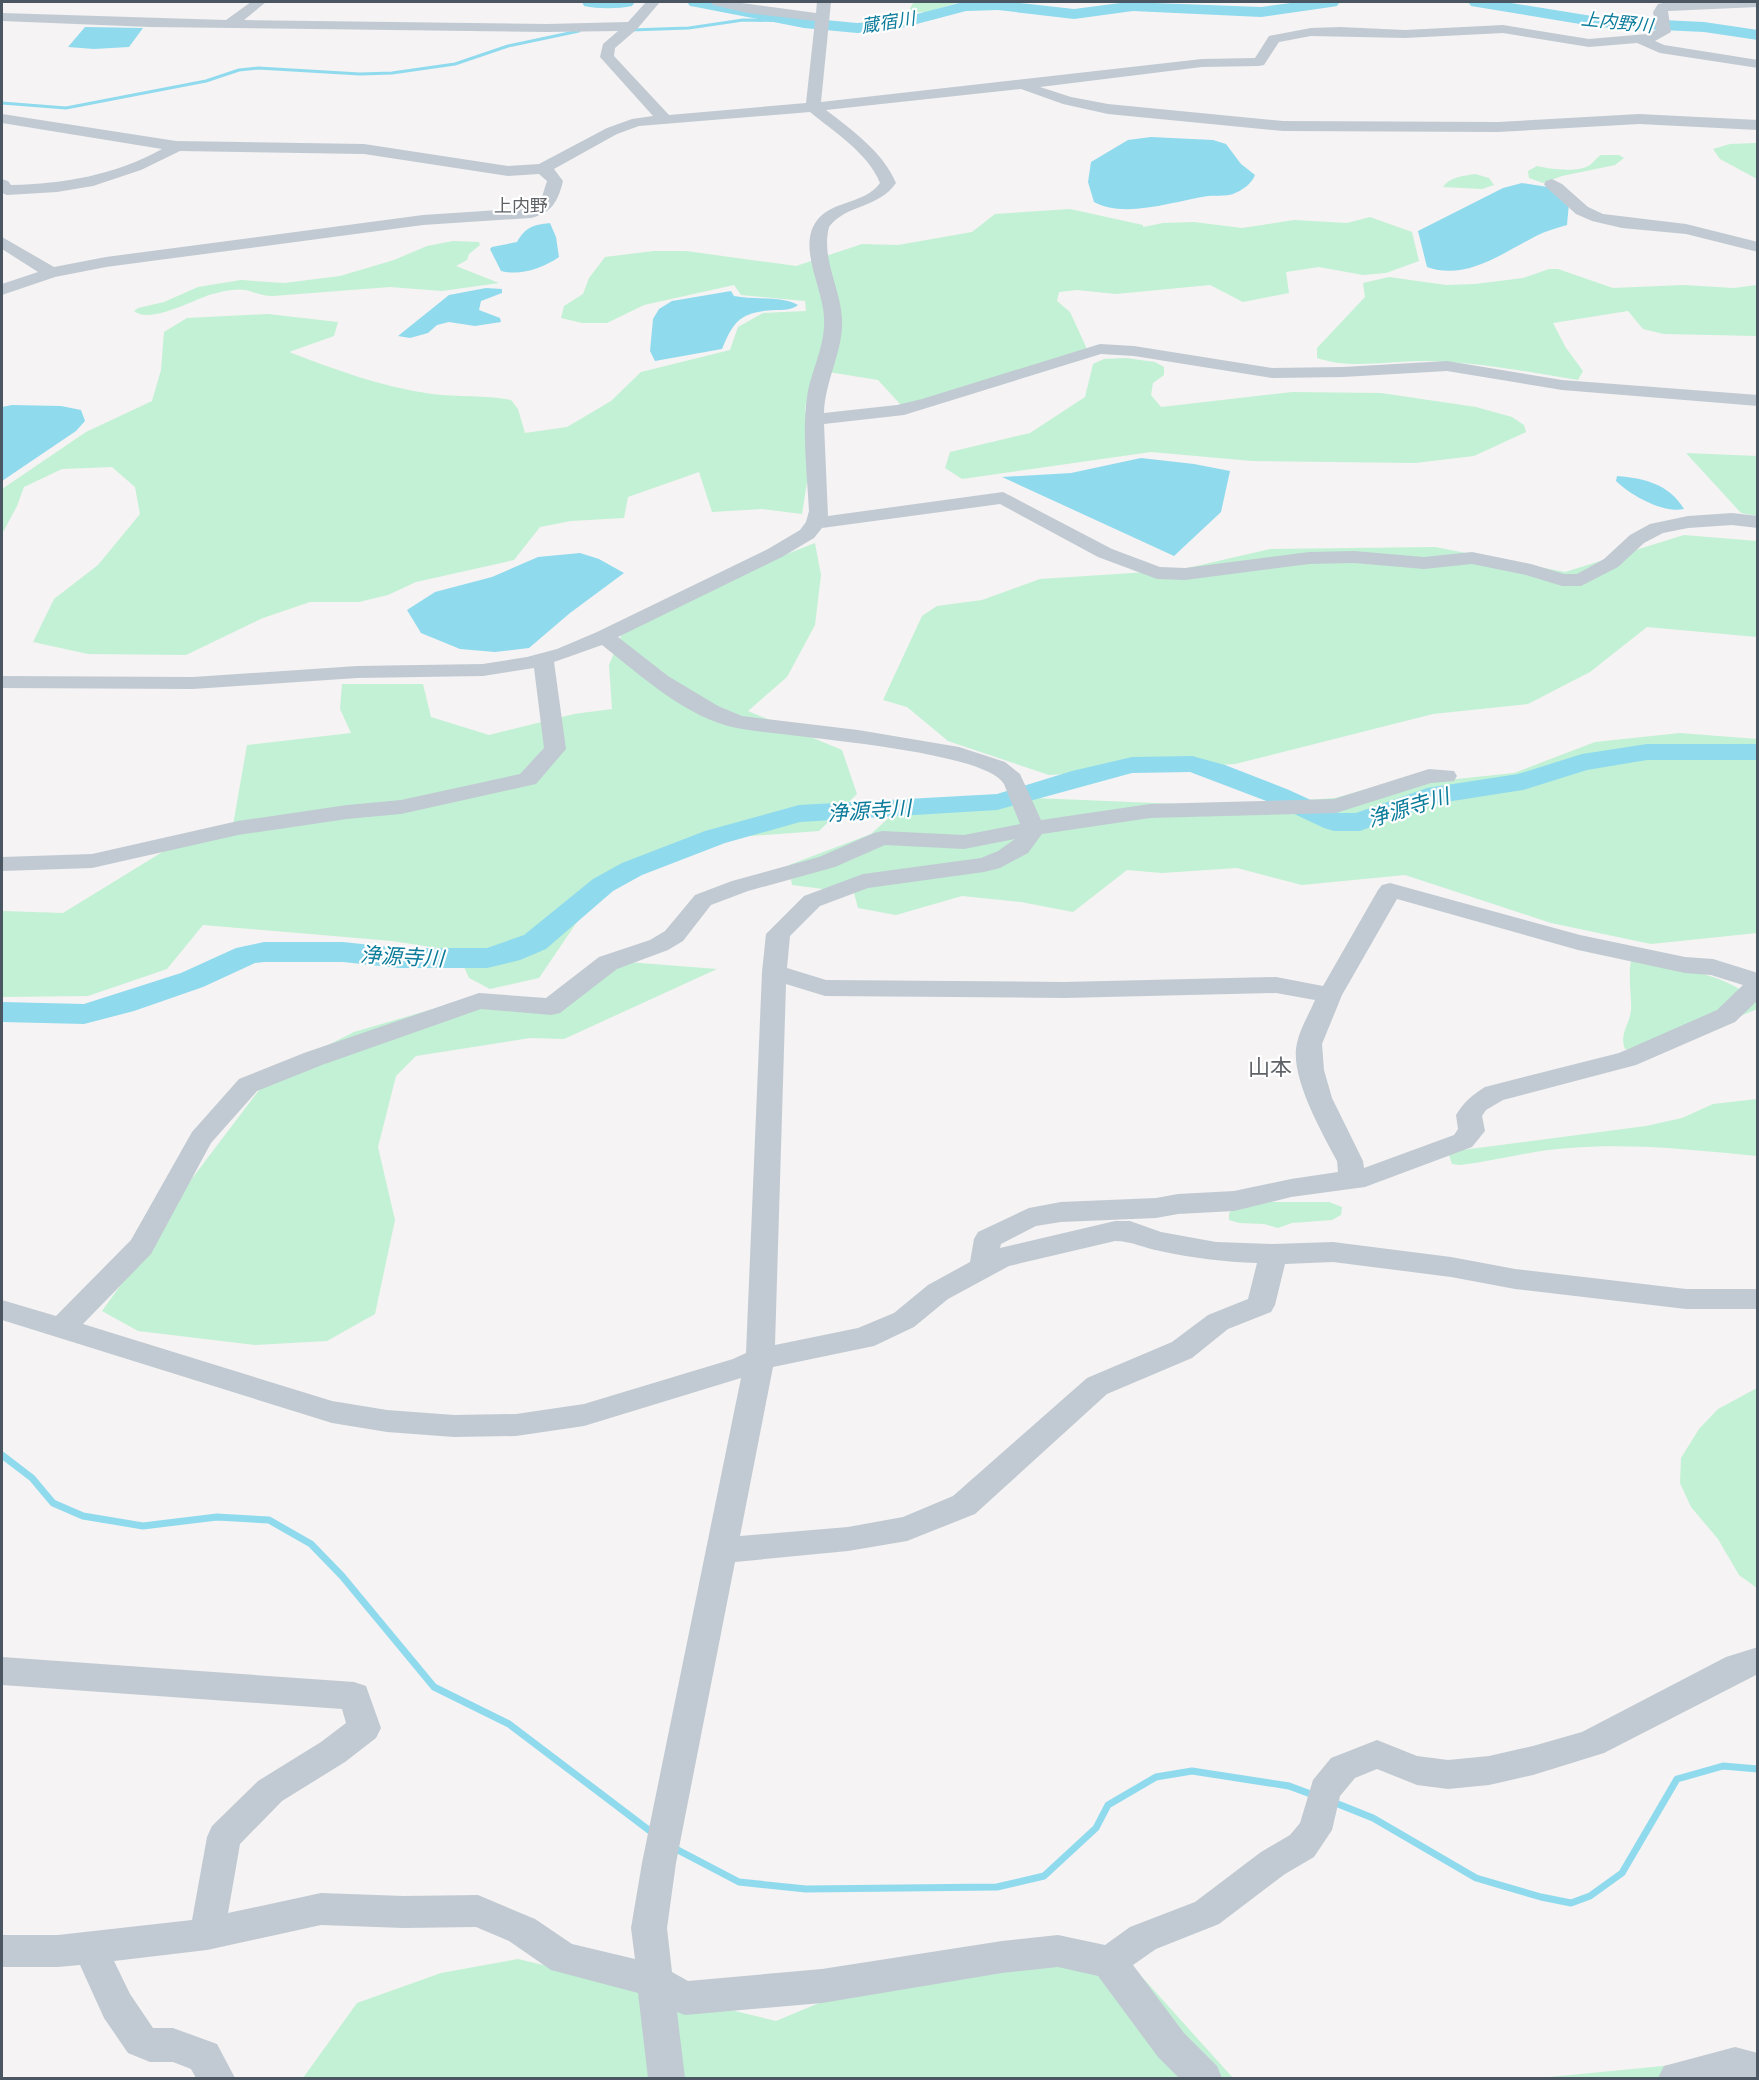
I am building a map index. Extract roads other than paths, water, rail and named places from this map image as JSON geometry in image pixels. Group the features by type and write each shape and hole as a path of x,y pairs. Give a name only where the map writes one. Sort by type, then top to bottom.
{"street":[{"path":"229,24 259,2"},
{"path":"718,2 822,25"},
{"path":"813,107 824,2"},
{"path":"2,118 107,137 176,146 364,149 508,171 542,169 623,126 665,119 813,107 1192,64 1259,62 1274,39 1311,32 1351,31 1405,34 1503,29 1581,42 1640,39 1664,32 1660,12 1663,7 1686,4 1758,3"},
{"path":"649,6 632,26 608,47 607,57 665,119"},
{"path":"2,17 150,23 547,28 632,26"},
{"path":"1640,39 1657,48 1758,64"},
{"path":"1019,85 1068,101 1108,109 1283,126 1497,127 1639,119 1758,125"},
{"path":"2,682 193,683 357,672 483,670 543,659 604,636 775,553 807,534 816,523 819,511 815,419 817,391 830,345 834,318 818,236 822,225 838,212 883,191 888,183 887,177 869,155 813,107"},
{"path":"3,191 66,187 102,180 167,153 176,146"},
{"path":"2,290 51,273 106,262 423,220 531,213 542,210 550,200 555,181 551,174 542,169"},
{"path":"1552,184 1562,190 1583,212 1591,215 1619,221 1685,228 1758,247"},
{"path":"2,242 51,273"},
{"path":"815,419 897,411 1100,349 1134,351 1272,373 1343,372 1447,366 1562,385 1758,401"},
{"path":"816,523 1003,498 1105,553 1157,573 1185,574 1309,558 1354,557 1424,563 1472,558 1531,570 1562,580 1581,580 1611,562 1637,539 1657,528 1688,522 1732,519 1758,522"},
{"path":"604,636 660,681 710,711 738,722 858,737 959,754 997,767 1009,774 1032,825 1029,838 1014,853 998,861 984,866 863,881 812,901 778,934 774,972 760,1359 724,1550 659,1863 650,1928 653,1980 666,2079"},
{"path":"2,864 92,861 237,828 347,812 401,807 528,779 555,749 543,659"},
{"path":"61,1329 141,1247 201,1138 248,1086 313,1059 479,1001 551,1007 608,963 658,945 674,936 703,900 740,886 827,862 882,838 964,842 1032,825 1150,811 1336,806 1429,776 1446,776"},
{"path":"983,1267 988,1239 1029,1218 1061,1212 1156,1208 1178,1204 1234,1201 1291,1188 1352,1180 1365,1178 1391,1170 1463,1141 1472,1131 1469,1115 1477,1104 1494,1093 1627,1059 1726,1016 1758,984 1713,967 1685,965 1578,942 1390,890 1330,995 1309,1044 1311,1071 1319,1098 1350,1161 1352,1180"},
{"path":"774,972 825,988 1064,990 1276,985 1330,995"},
{"path":"2,1310 332,1412 387,1421 454,1426 516,1425 584,1415 743,1367 760,1359 864,1338 904,1320 938,1292 1001,1258 1115,1231 1130,1231 1158,1241 1198,1250 1272,1254 1333,1252 1401,1260 1515,1279 1686,1299 1758,1299"},
{"path":"724,1550 848,1539 907,1529 964,1505 1096,1386 1182,1350 1218,1322 1261,1305 1272,1254"},
{"path":"1109,1962 1143,1938 1207,1913 1273,1863 1302,1846 1315,1830 1325,1790 1343,1768 1377,1754 1429,1773 1473,1775 1570,1750 1592,1743 1737,1667 1758,1660"},
{"path":"2,1671 354,1696 364,1728 333,1752 270,1791 224,1837 207,1934"},
{"path":"2,1951 58,1951 207,1934 321,1909 404,1912 478,1911 522,1930 564,1958 653,1980 685,1998 822,1986 1002,1957 1058,1951 1109,1962 1171,2045 1204,2079"},
{"path":"90,1947 117,2006 141,2041 150,2045 173,2045 204,2056 216,2079"},
{"path":"1677,2079 1735,2065 1758,2071"}],"water":[{"path":"85,27 143,28 129,47 94,49 68,47"},
{"path":"1151,137 1213,140 1226,144 1241,164 1255,175 1244,188 1229,195 1208,196 1135,209 1106,207 1094,202 1088,182 1091,162 1128,140"},
{"path":"1522,183 1554,188 1569,203 1567,225 1540,234 1497,257 1470,268 1442,270 1427,267 1418,231 1503,188"},
{"path":"550,223 556,237 559,257 532,270 501,271 490,249 492,247 517,242 530,228"},
{"path":"486,288 502,289 502,293 481,301 479,310 500,318 501,322 475,326 449,322 437,325 428,333 410,338 398,336 449,295"},
{"path":"731,291 734,296 784,300 798,305 793,308 754,313 740,319 722,349 655,361 650,351 653,319 659,309 672,301"},
{"path":"12,405 61,406 81,410 85,421 76,431 2,481 2,407"},
{"path":"1141,458 1230,471 1221,512 1174,556 1002,477 1071,473"},
{"path":"1617,476 1637,478 1655,484 1678,500 1684,509 1667,509 1648,502 1616,481"},
{"path":"580,553 599,559 624,573 570,613 529,648 495,652 460,649 421,633 407,610 435,592 492,577 538,557"}],"waterway":[{"name":"蔵宿川","path":"590,2 626,2"},
{"name":"蔵宿川","path":"696,2 804,23 857,28 890,26 966,6 998,5 1074,14 1133,6 1261,12 1331,2"},
{"name":"上内野川","path":"1477,2 1598,22 1704,27 1758,35"},
{"path":"630,30 689,28 743,20 799,21"},
{"path":"2,103 66,108 206,81 239,70 258,68 360,74 392,73 455,64 508,46 579,31"},
{"name":"浄源寺川","path":"2,1012 84,1014 123,1004 192,980 247,955 264,952 343,952 399,958 487,958 509,953 535,942 603,885 632,869 715,837 799,814 997,802 1132,765 1192,764 1279,796 1334,822 1360,822 1427,796 1523,782 1582,762 1647,752 1758,752"},
{"path":"2,1455 32,1478 53,1503 83,1516 143,1526 217,1517 269,1520 311,1544 342,1576 434,1687 509,1724 654,1834"},
{"path":"1333,1802 1373,1818 1476,1878 1541,1897 1571,1903 1590,1896 1622,1873 1677,1779 1723,1766 1758,1769"},
{"path":"674,1848 739,1882 806,1889 997,1887 1044,1876 1096,1828 1108,1805 1156,1777 1192,1771 1289,1786 1316,1796"}],"district":[{"name":"上内野","path":"521,205"},
{"name":"山本","path":"1270,1067"}]}
